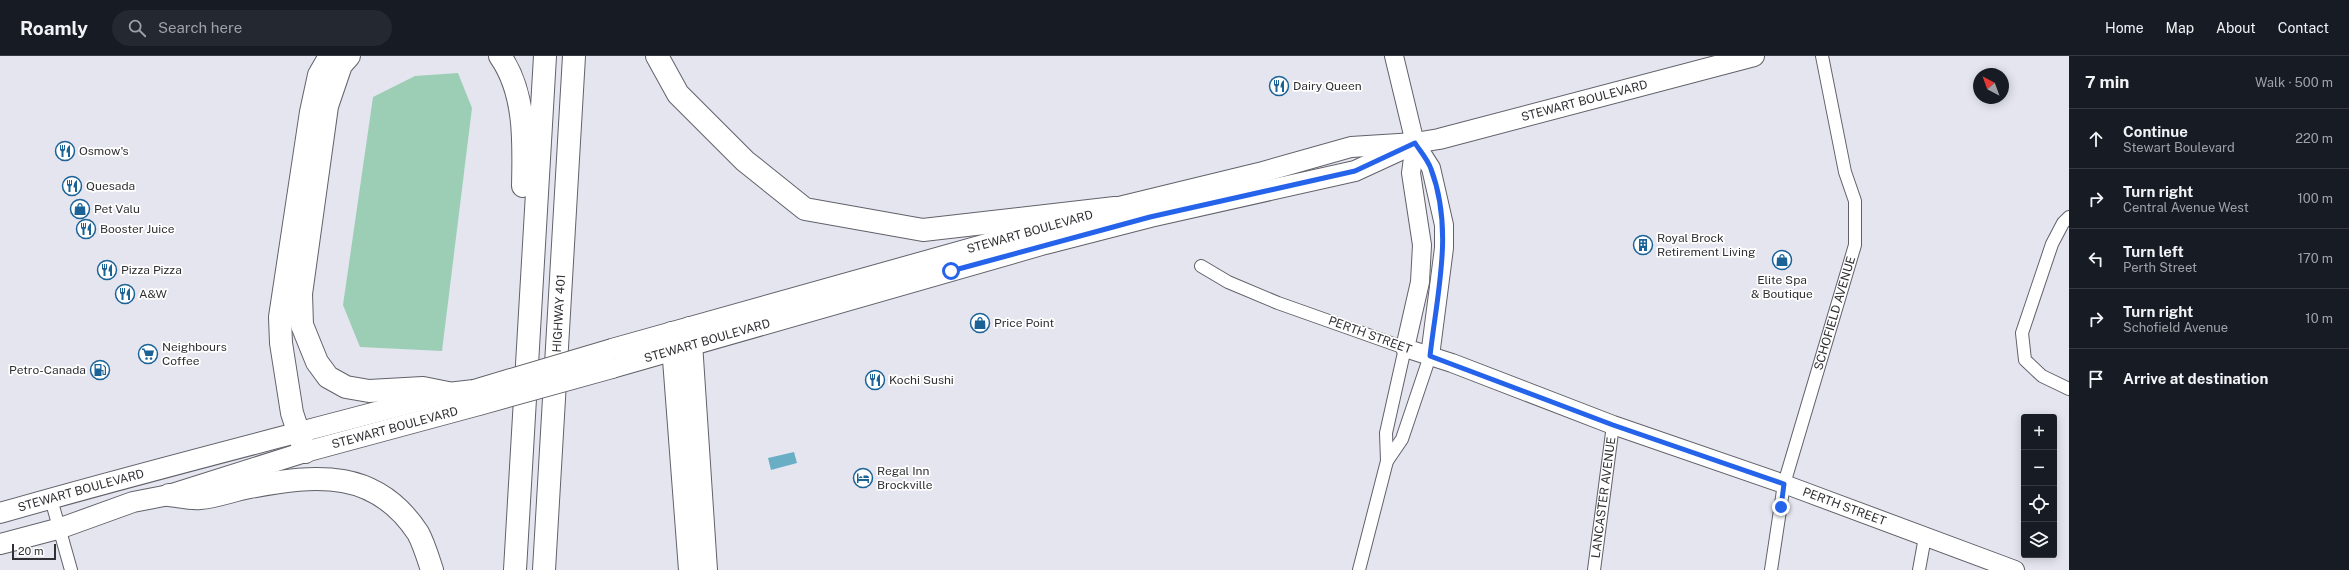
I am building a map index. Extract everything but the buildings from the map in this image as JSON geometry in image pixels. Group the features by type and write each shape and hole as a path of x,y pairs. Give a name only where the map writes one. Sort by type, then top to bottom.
{"highway":[{"path":"303,443 292,413 281,343 280,317 311,112 319,75 330,56"},
{"path":"349,56 341,65 327,106 301,294 302,325 317,362 328,377 346,387 369,391 423,388 448,393"},
{"path":"500,56 512,75 523,132 518,342 525,403"},
{"path":"515,570 544,56"},
{"name":"HIGHWAY 401","path":"544,570 574,56"},
{"path":"657,56 678,94 744,161 805,209 923,230 1115,208"},
{"path":"682,339 690,570"},
{"path":"682,339 706,570"},
{"path":"169,495 199,499 250,487 322,478 356,484 379,492 406,517 418,534 432,570"}],"main road":[{"name":"STEWART BOULEVARD","path":"682,339 1115,208 1351,147 1439,140 1754,56"},
{"name":"STEWART BOULEVARD","path":"0,513 51,499 303,443 476,398 682,339 1045,244 1150,217 1355,171 1415,143"},
{"name":"STEWART BOULEVARD","path":"0,544 61,528 133,502 169,495 303,443 448,393 476,398"}],"street":[{"path":"1387,461 1402,439 1430,356 1444,248 1444,225 1440,202 1431,168 1415,143 1394,56"},
{"name":"SCHOFIELD AVENUE","path":"1771,570 1784,484 1855,245 1855,201 1845,172 1822,56"},
{"path":"1359,570 1387,461 1386,433 1420,282 1422,245 1411,173 1415,143"},
{"path":"2069,217 2063,223 2052,244 2022,333 2025,360 2042,376 2069,389"},
{"name":"PERTH STREET","path":"1201,266 1228,282 1278,303 1430,356 1613,425 1784,484 2015,570"},
{"name":"LANCASTER AVENUE","path":"1594,570 1613,425"},
{"path":"51,499 61,528 71,570"},
{"path":"1919,570 1925,537"}],"green space":[{"path":"458,73 472,108 442,351 360,347 343,305 373,97 415,76"}],"water":[{"path":"794,452 797,463 771,470 768,458"}],"place":[{"name":"Dairy Queen","path":"1279,86"},
{"name":"Osmow's","path":"65,151"},
{"name":"Quesada","path":"72,186"},
{"name":"Pet Valu","path":"80,209"},
{"name":"Booster Juice","path":"86,229"},
{"name":"Royal Brock Retirement Living","path":"1643,245"},
{"name":"Elite Spa & Boutique","path":"1782,260"},
{"name":"Pizza Pizza","path":"107,270"},
{"name":"A&W","path":"125,294"},
{"name":"Price Point","path":"980,323"},
{"name":"Neighbours Coffee","path":"148,354"},
{"name":"Petro-Canada","path":"100,370"},
{"name":"Kochi Sushi","path":"875,380"},
{"name":"Regal Inn Brockville","path":"863,478"}],"route":[{"path":"951,271 1045,244 1150,217 1355,171 1415,143 1431,168 1440,202 1444,225 1444,248 1430,356 1532,393 1613,425 1784,484 1781,507"}]}
